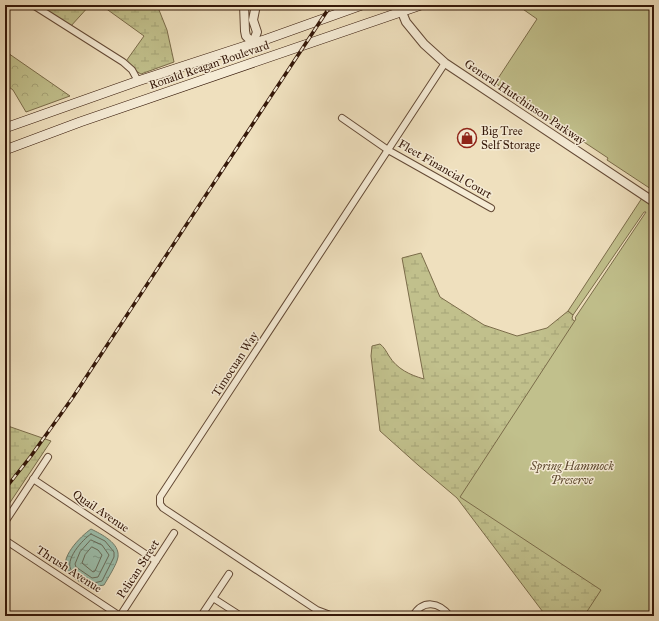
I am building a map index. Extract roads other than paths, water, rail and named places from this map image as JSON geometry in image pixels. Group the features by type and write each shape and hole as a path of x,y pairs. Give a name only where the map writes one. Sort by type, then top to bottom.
{"main road":[{"name":"Ronald Reagan Boulevard","path":"5,128 362,5"},
{"name":"Ronald Reagan Boulevard","path":"5,150 80,122 260,60 400,8 421,5"},
{"path":"253,43 260,60"}],"street":[{"path":"33,5 123,62 132,70 138,81"},
{"path":"244,5 246,36 253,43 257,32 253,20 256,5"},
{"name":"General Hutchinson Parkway","path":"400,8 406,22 424,44 445,64 654,202"},
{"name":"Timocuan Way","path":"332,616 317,610 163,508 160,504 160,498 445,64"},
{"name":"Fleet Financial Court","path":"342,118 388,150 491,208"},
{"path":"5,522 48,457"},
{"name":"Quail Avenue","path":"33,479 156,561"},
{"name":"Pelican Street","path":"120,616 174,533"},
{"name":"Thrush Avenue","path":"5,540 120,616"},
{"path":"201,616 229,574"},
{"path":"213,598 241,616"},
{"path":"412,616 418,609 428,604 441,607 450,616"}],"water":[{"path":"91,529 113,543 118,552 118,557 104,585 89,588 68,573 65,567 68,555 76,542"}],"railway":[{"path":"5,489 31,456 73,397 331,5"}],"place":[{"name":"Big Tree Self Storage","path":"467,138"}],"park label":[{"name":"Spring Hammock Preserve","path":"572,473"}]}
